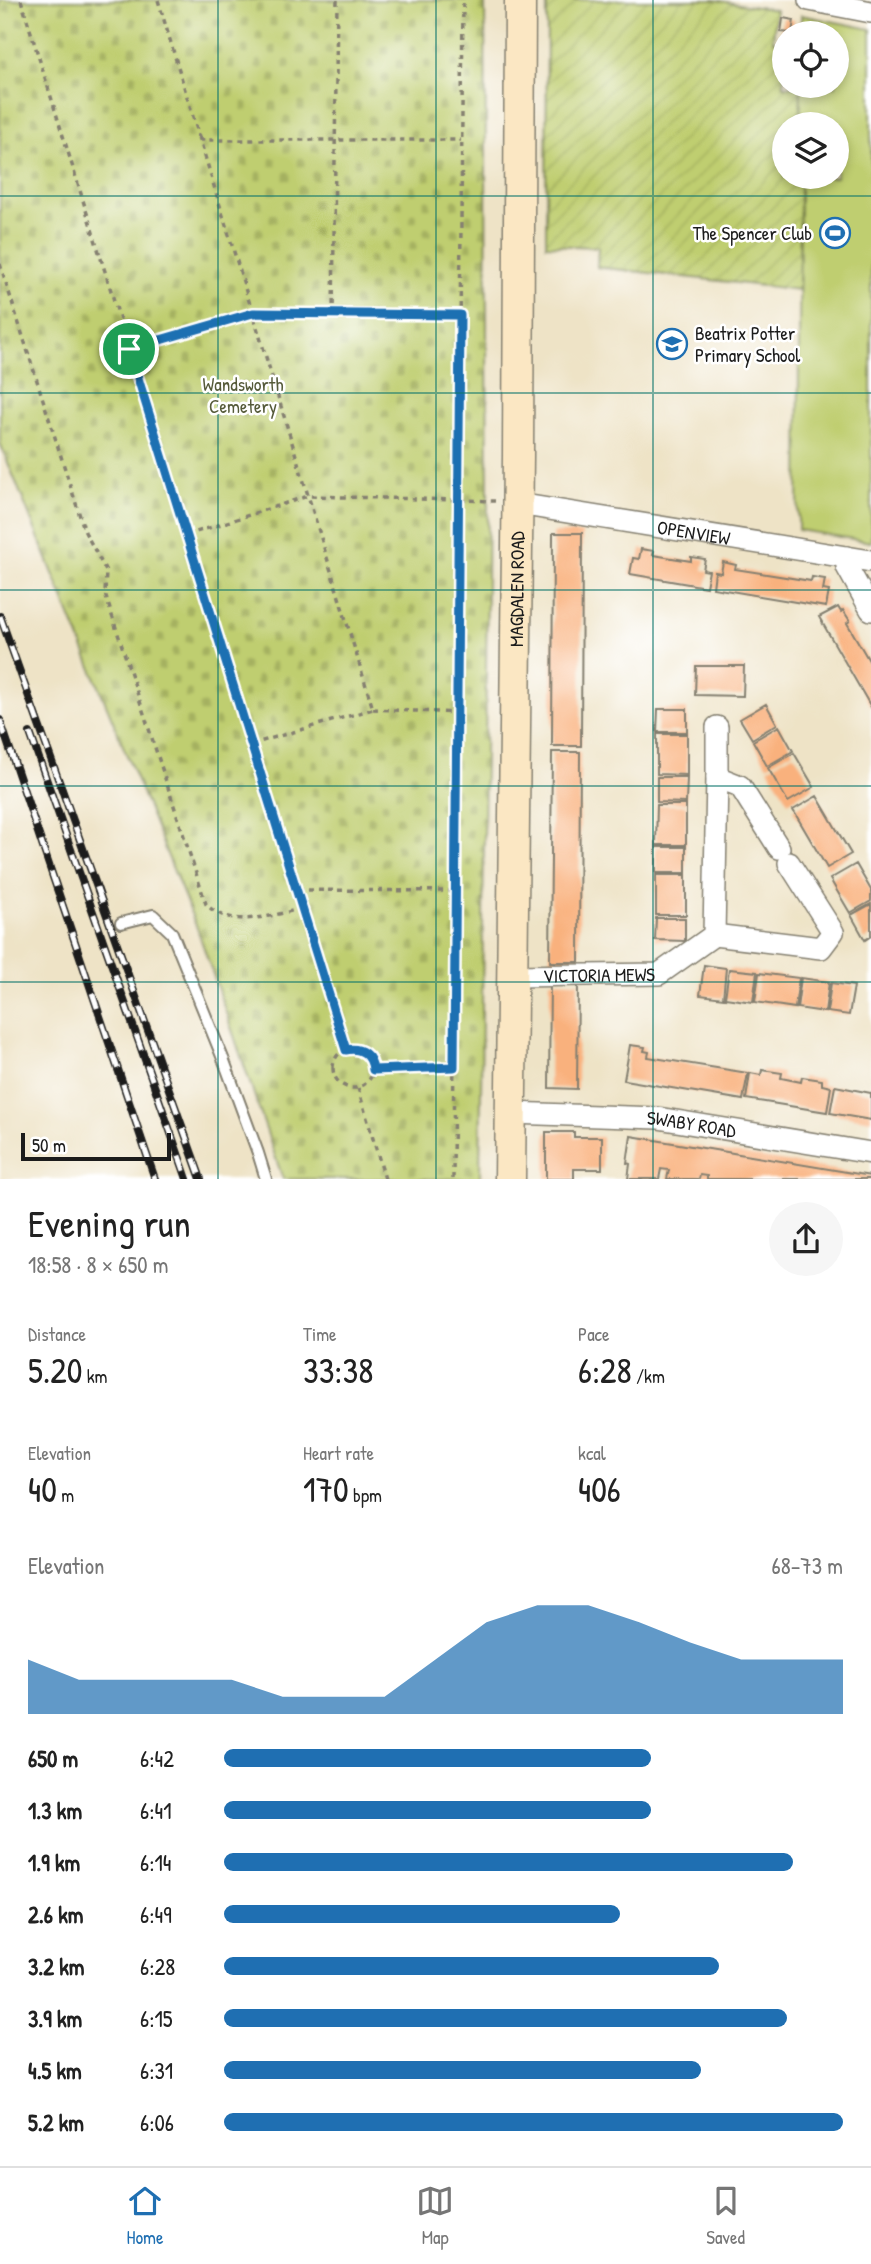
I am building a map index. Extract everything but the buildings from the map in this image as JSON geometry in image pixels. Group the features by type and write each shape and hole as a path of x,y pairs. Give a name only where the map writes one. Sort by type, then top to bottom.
{"street":[{"name":"MAGDALEN ROAD","path":"510,1179 518,504 520,0"},
{"path":"809,0 871,12"},
{"name":"OPENVIEW","path":"518,504 871,561"},
{"path":"847,557 847,567 871,610"},
{"path":"717,727 714,935 821,948 833,932 740,786 718,777"},
{"name":"VICTORIA MEWS","path":"513,976 659,974 714,935"},
{"name":"SWABY ROAD","path":"510,1113 580,1113 658,1118 871,1153"}],"lane":[{"path":"121,923 153,915 172,933 225,1060 265,1179"}],"path":[{"path":"21,0 346,1050"},
{"path":"158,0 373,709"},
{"path":"334,313 337,0"},
{"path":"453,1179 463,0"},
{"path":"200,140 462,140"},
{"path":"0,264 85,532 106,571 105,594 206,904 216,915 252,919 304,908"},
{"path":"129,349 253,313 460,315"},
{"path":"187,535 308,496 518,504"},
{"path":"253,744 373,709 458,713"},
{"path":"298,890 455,891"},
{"path":"346,1050 359,1050 373,1063 368,1081 358,1088 340,1083 334,1071 337,1058 346,1050"},
{"path":"373,1070 454,1067"},
{"path":"358,1088 386,1179"}],"green space":[{"name":"Wandsworth Cemetery","path":"0,0 485,0 488,500 480,1179 283,1179 197,928 0,443"},
{"path":"547,0 715,0 776,10 775,21 772,21 772,98 801,98 800,112 772,112 772,189 800,189 799,290 597,267 598,247 546,245"},
{"name":"The Spencer Club","path":"801,15 831,21 801,21"},
{"name":"The Spencer Club","path":"849,25 871,29 871,542 798,530 800,189 849,189 849,112 800,112 801,98 849,98"}],"railway":[{"path":"0,616 201,1179"},
{"path":"0,720 155,1179"},
{"path":"30,733 187,1179"}],"place":[{"name":"The Spencer Club","path":"835,233"},
{"name":"Beatrix Potter Primary School","path":"672,344"}],"route":[{"path":"253,313 460,315 454,1067 373,1070 373,1063 365,1053 346,1050 129,349 253,313"}]}
